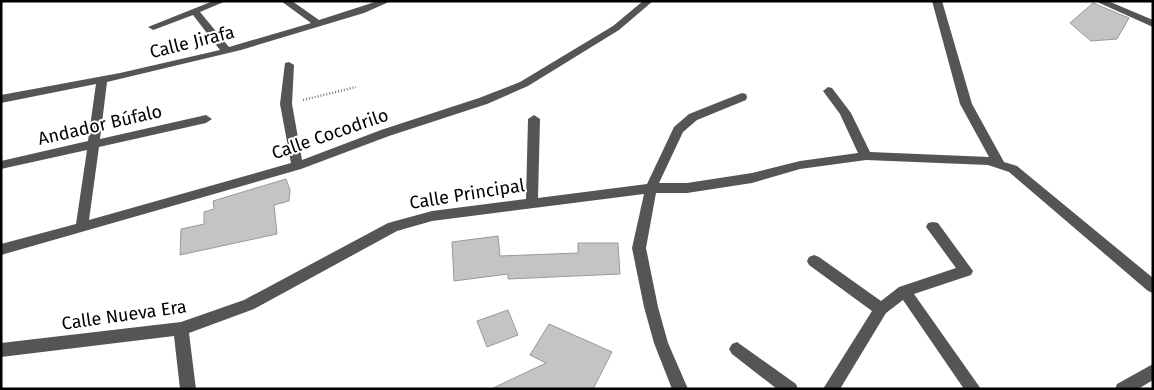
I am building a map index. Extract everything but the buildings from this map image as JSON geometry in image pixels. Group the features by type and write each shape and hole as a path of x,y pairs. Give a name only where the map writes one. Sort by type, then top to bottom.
{"street":[{"name":"Calle Jirafa","path":"153,27 222,1"},
{"path":"284,1 318,24"},
{"name":"Calle Jirafa","path":"1,99 102,81 226,51 280,37 387,1"},
{"name":"Calle Cocodrilo","path":"1,250 297,166 385,133 483,101 524,84 616,28 649,1"},
{"path":"937,1 966,104 994,163 1013,169 1153,287"},
{"path":"1099,1 1153,24"},
{"path":"195,12 226,51"},
{"path":"289,65 286,104 297,166"},
{"path":"82,226 102,81"},
{"path":"828,91 845,113 866,156"},
{"path":"680,389 650,307 639,248 652,188 678,130 693,117 742,97"},
{"name":"Andador Búfalo","path":"1,165 206,119"},
{"path":"532,204 534,119"},
{"name":"Calle Principal","path":"249,305 393,227 432,216 652,188 688,188 752,178 800,165 866,156 994,163"},
{"path":"831,389 881,309 904,291 966,271 933,228"},
{"path":"814,260 881,309"},
{"path":"904,291 973,389"},
{"name":"Calle Nueva Era","path":"1,350 181,329 249,305"},
{"path":"181,329 188,389"},
{"path":"737,349 790,389"},
{"path":"1123,389 1153,371"}],"path":[{"path":"286,104 356,87"}]}
